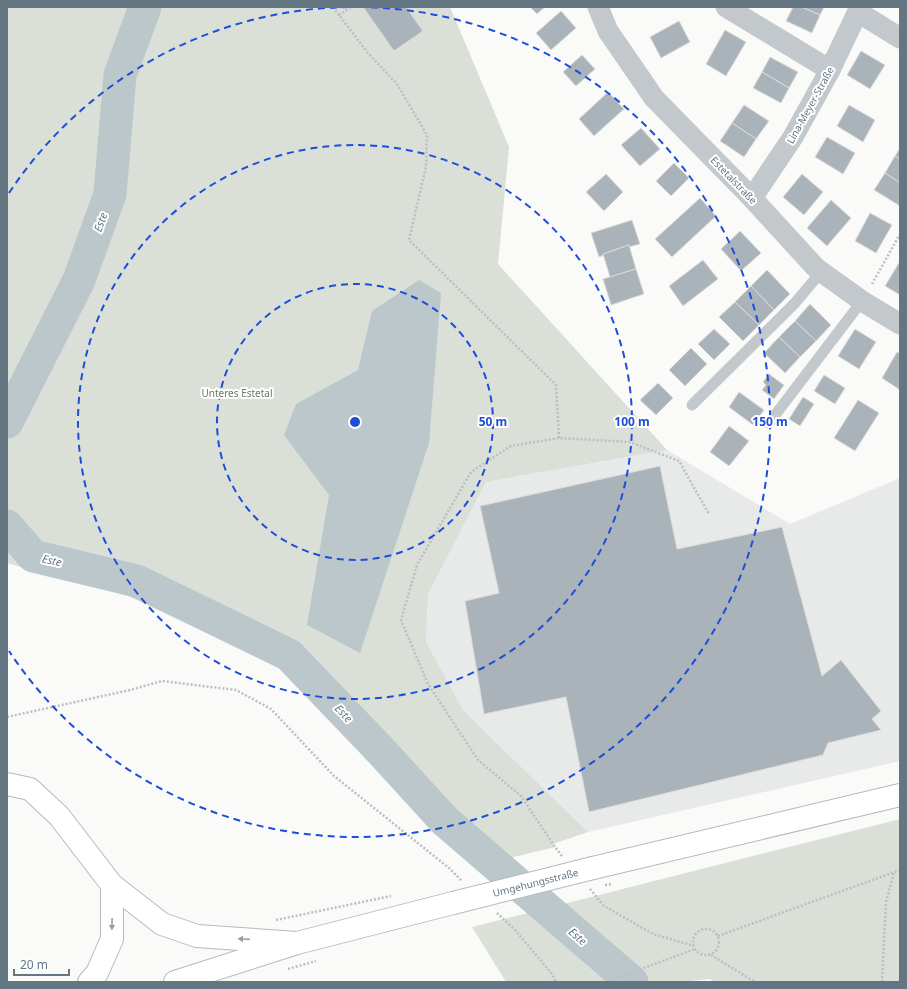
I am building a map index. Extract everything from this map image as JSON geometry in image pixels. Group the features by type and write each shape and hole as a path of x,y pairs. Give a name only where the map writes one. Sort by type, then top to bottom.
{"main road":[{"path":"7,784 30,789 59,816 112,885 162,924 197,936 297,943"},
{"name":"Umgehungsstraße","path":"175,982 297,943 453,903 591,878 900,795"},
{"path":"89,982 97,973 112,939 112,885"}],"street":[{"name":"Estetalstraße","path":"598,7 608,31 654,98 752,198 816,268 862,301 900,324"},
{"path":"726,7 830,70"},
{"name":"Lina-Meyer-Straße","path":"752,198 793,137 830,70 859,10"},
{"path":"859,10 900,38"}],"lane":[{"path":"692,405 795,303 821,272"},
{"path":"769,423 862,301"}],"path":[{"path":"333,7 367,52 397,84 427,135 426,167 409,240 556,385 559,438"},
{"path":"339,15 351,7"},
{"path":"862,301 900,234"},
{"path":"565,859 520,796 478,760 428,684 401,620 417,566 471,472 511,446 559,438 630,442 679,461 709,514"},
{"path":"7,718 130,690 162,681 236,690 271,709 334,776 449,868"},
{"path":"718,936 900,870"},
{"path":"882,982 886,902 894,873"},
{"path":"591,878 604,906 653,934 695,947"},
{"path":"273,921 392,896"},
{"path":"515,930 552,974 556,982"},
{"path":"703,930 711,931 718,936 718,947 714,953 707,955 700,954 695,947 694,942 697,934 703,930"},
{"path":"606,982 695,947"},
{"path":"711,954 754,982"}],"shaded area":[{"path":"419,280 441,293 429,443 360,653 307,625 329,495 284,435 296,404 358,370 372,311"},
{"path":"667,450 790,524 900,478 900,761 588,832 464,711 426,642 428,596 486,482"}],"green space":[{"name":"Unteres Estetal","path":"7,7 450,7 509,147 498,264 667,450 486,482 428,595 426,642 464,711 588,832 553,844 555,847 501,860 476,863 435,830 282,668 128,596 7,563"},
{"path":"900,819 900,982 715,982 710,979 680,982 506,982 472,927"}],"building":[{"path":"363,7 406,7 423,31 394,51"},
{"path":"530,7 545,7 537,14"},
{"path":"793,7 802,7 820,15 812,33 786,21"},
{"path":"802,7 824,7 820,15"},
{"path":"561,11 576,28 551,50 536,33"},
{"path":"679,21 690,42 661,58 650,37"},
{"path":"725,30 746,42 726,76 706,64"},
{"path":"861,51 885,65 870,89 847,75"},
{"path":"582,55 595,69 576,86 563,72"},
{"path":"770,57 798,72 789,88 762,72"},
{"path":"762,72 789,88 781,103 753,88"},
{"path":"608,92 624,109 594,136 579,119"},
{"path":"744,105 769,121 756,139 732,123"},
{"path":"849,105 875,120 863,142 837,126"},
{"path":"732,123 756,139 744,157 720,141"},
{"path":"641,128 660,149 640,166 621,145"},
{"path":"827,137 855,153 843,174 815,157"},
{"path":"900,148 900,159 895,156"},
{"path":"895,156 900,159 900,183 885,173"},
{"path":"674,163 689,178 671,196 656,181"},
{"path":"885,173 900,183 900,206 874,190"},
{"path":"606,174 623,192 604,211 586,192"},
{"path":"802,174 823,192 804,215 783,197"},
{"path":"700,198 716,216 672,257 655,239"},
{"path":"831,200 851,218 827,246 807,228"},
{"path":"870,213 892,225 876,253 855,241"},
{"path":"632,220 640,244 629,247 629,245 603,254 604,255 599,257 591,233"},
{"path":"740,231 761,253 741,271 721,249"},
{"path":"629,245 636,269 610,277 603,254"},
{"path":"703,260 718,279 683,306 669,286"},
{"path":"900,261 900,295 885,286"},
{"path":"636,269 644,294 611,305 603,279"},
{"path":"767,270 790,294 774,310 751,286"},
{"path":"751,286 774,310 759,325 735,302"},
{"path":"735,302 759,325 743,341 719,317"},
{"path":"810,304 831,325 816,341 795,321"},
{"path":"795,321 816,341 800,357 779,337"},
{"path":"714,329 730,344 714,360 698,344"},
{"path":"855,329 876,342 859,369 838,356"},
{"path":"779,337 800,357 785,373 764,353"},
{"path":"691,348 707,364 685,386 669,370"},
{"path":"897,352 900,354 900,390 882,378"},
{"path":"769,374 784,385 774,399 762,390 766,385 763,382"},
{"path":"824,375 845,388 835,404 814,391"},
{"path":"658,383 673,398 656,415 640,400"},
{"path":"739,392 764,410 753,425 729,407"},
{"path":"803,397 814,404 800,426 789,419"},
{"path":"858,400 879,413 855,451 834,438"},
{"path":"729,426 749,441 729,466 710,452"},
{"path":"660,466 677,549 782,527 822,676 841,660 881,711 872,719 881,730 828,743 823,755 589,812 566,697 484,714 465,601 499,593 480,506"}],"waterway":[{"name":"Este","path":"7,422 79,280 110,194 120,75 145,7"},
{"name":"Este","path":"7,526 33,556 137,581 289,655 382,752 445,821 632,982"}]}
